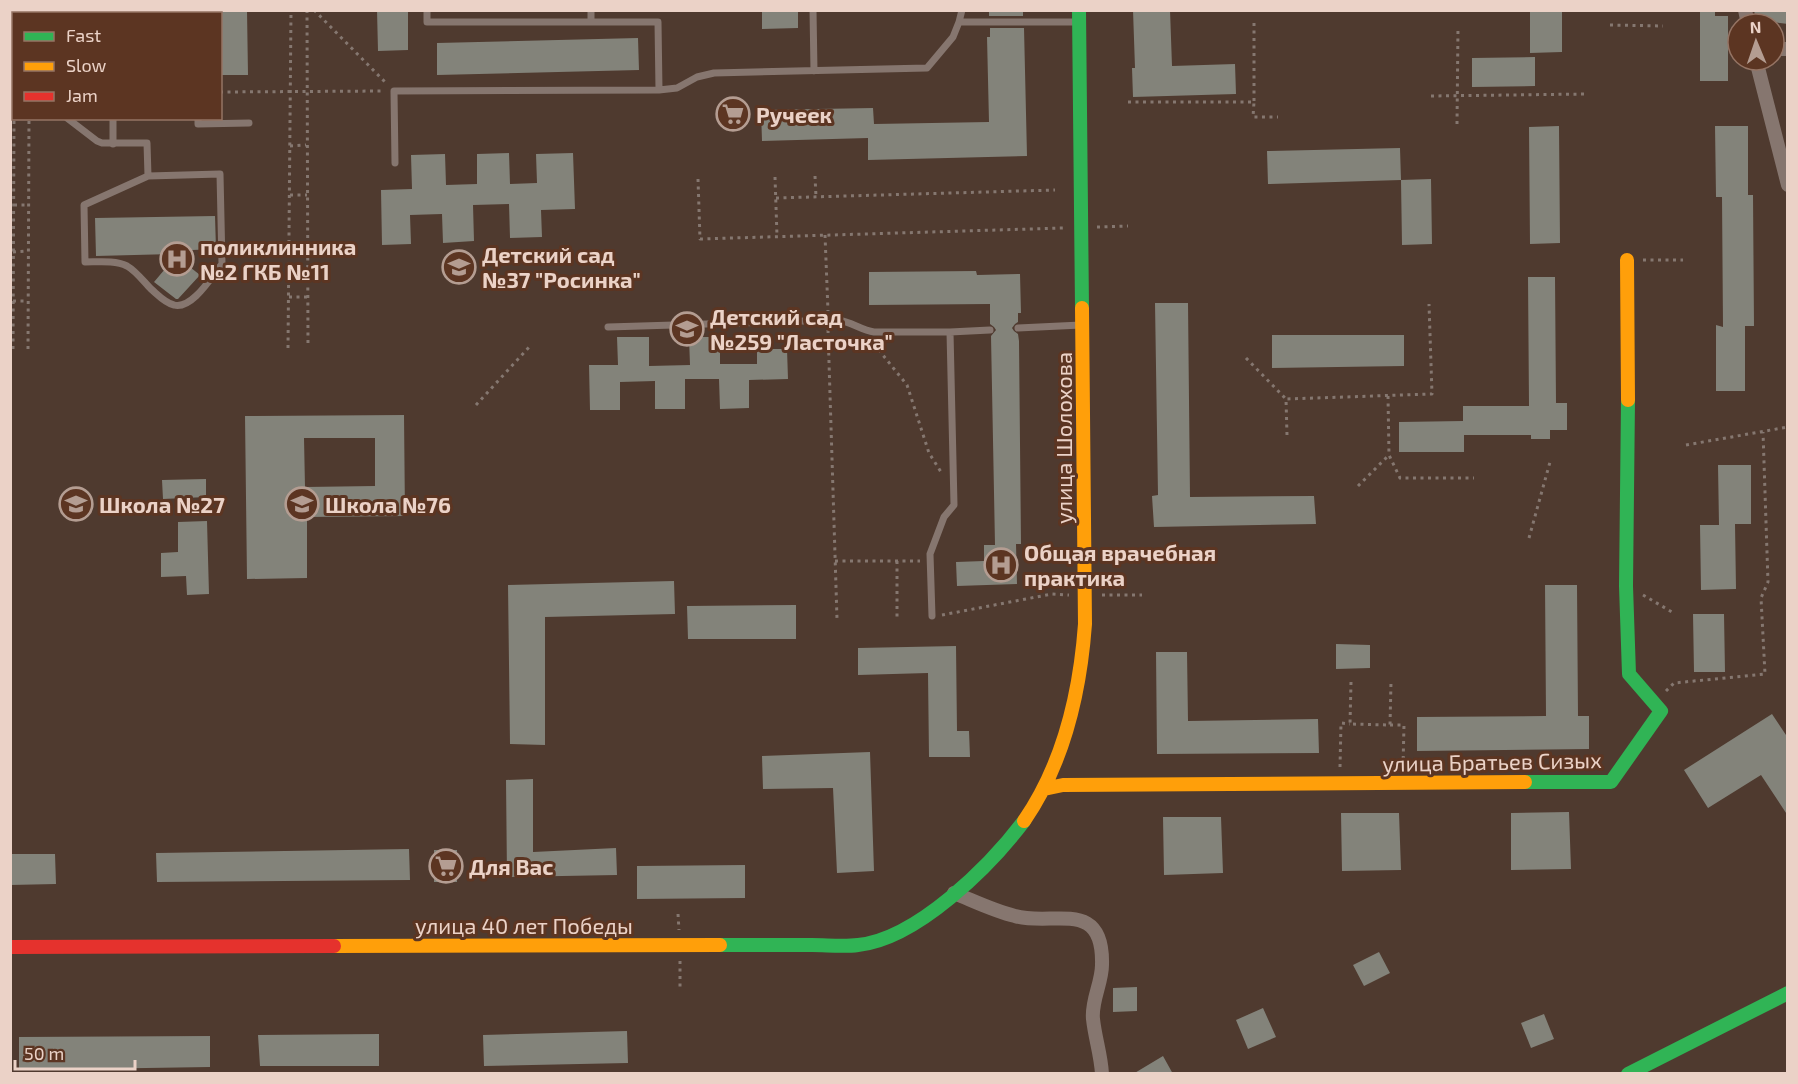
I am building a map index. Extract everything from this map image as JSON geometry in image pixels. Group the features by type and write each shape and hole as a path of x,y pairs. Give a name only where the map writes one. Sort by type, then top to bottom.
{"street":[{"name":"улица Шолохова","path":"1003,846 1032,810 1044,789 1072,716 1083,656 1085,624 1079,16"},
{"path":"1759,72 1788,185"},
{"name":"улица Братьев Сизых","path":"1044,789 1063,785 1611,782 1661,711 1629,674 1626,586 1627,260"},
{"name":"улица 40 лет Победы","path":"10,947 858,945 878,941 898,933 927,915 954,893 1003,846"},
{"path":"954,893 1027,919 1064,917 1081,920 1096,931 1102,965 1092,1017 1102,1062 1102,1074"},
{"path":"1628,1074 1788,993"}],"lane":[{"path":"427,10 427,22 658,22 660,90"},
{"path":"591,10 591,22"},
{"path":"813,10 814,71"},
{"path":"394,163 394,91 660,90 677,88 697,76 714,73 927,68 953,37 962,10"},
{"path":"959,22 1079,16"},
{"path":"70,120 102,143 147,143 148,176"},
{"path":"113,120 113,144"},
{"path":"198,120 198,124 249,123"},
{"path":"220,174 222,264 195,297 182,305 176,306 158,296 129,267 110,262 85,262 84,205 148,176 220,174"},
{"path":"608,327 828,320 849,322 864,330 950,332 990,330"},
{"path":"1018,328 1083,325"},
{"path":"932,616 930,554 944,517 954,505 950,332"}],"path":[{"path":"288,348 291,10"},
{"path":"307,10 308,347"},
{"path":"314,10 394,91"},
{"path":"1254,23 1254,117 1278,117"},
{"path":"1610,25 1663,26"},
{"path":"1458,27 1458,124"},
{"path":"222,92 394,91"},
{"path":"1431,96 1587,94"},
{"path":"1128,102 1254,102"},
{"path":"13,349 14,120"},
{"path":"28,349 29,120"},
{"path":"290,146 307,145"},
{"path":"815,176 816,197"},
{"path":"775,177 777,236"},
{"path":"698,179 700,239 1128,226"},
{"path":"776,198 1055,190"},
{"path":"290,195 307,195"},
{"path":"14,205 28,205"},
{"path":"825,235 837,619"},
{"path":"289,246 307,246"},
{"path":"13,252 28,251"},
{"path":"1627,260 1683,260"},
{"path":"289,297 308,297"},
{"path":"13,301 28,301"},
{"path":"1286,399 1432,394 1429,304"},
{"path":"864,330 907,385 929,453 954,491"},
{"path":"476,405 531,345"},
{"path":"1246,358 1286,399 1287,435"},
{"path":"1388,396 1389,454 1400,478 1474,478"},
{"path":"1686,445 1788,427"},
{"path":"1674,683 1765,674 1761,598 1768,582 1763,432"},
{"path":"1358,486 1389,454"},
{"path":"1529,538 1550,462"},
{"path":"835,561 930,561"},
{"path":"897,561 897,617"},
{"path":"1626,586 1672,612"},
{"path":"932,616 1052,594"},
{"path":"1350,724 1351,682"},
{"path":"1390,724 1391,682"},
{"path":"1339,784 1341,723 1404,725 1402,784"}],"building":[{"path":"220,10 247,10 248,75 222,75 222,12"},
{"path":"377,10 408,10 408,50 378,51"},
{"path":"762,10 798,10 798,28 762,29"},
{"path":"989,10 1023,10 1023,16 989,16"},
{"path":"1133,10 1170,10 1172,66 1235,64 1236,94 1133,97 1132,68 1135,68"},
{"path":"1530,10 1562,10 1562,52 1530,53"},
{"path":"1700,10 1715,10 1715,16 1726,16 1728,81 1700,81"},
{"path":"1754,10 1788,10 1788,24 1786,24 1786,12 1754,12"},
{"path":"990,28 1024,28 1027,156 868,160 868,138 762,141 761,110 873,108 874,124 989,122 987,37 990,37"},
{"path":"638,38 639,70 437,75 437,43"},
{"path":"1535,57 1535,86 1472,87 1472,58"},
{"path":"1559,126 1560,243 1530,244 1529,127"},
{"path":"1715,126 1748,126 1748,195 1753,195 1754,326 1745,326 1745,391 1716,391 1716,325 1723,327 1722,197 1716,197"},
{"path":"1400,148 1401,180 1268,184 1267,151"},
{"path":"509,153 510,184 537,183 536,154 573,153 575,209 541,210 542,237 510,238 509,204 473,205 474,241 443,243 442,214 410,215 411,244 382,245 381,190 412,189 411,155 445,154 446,185 477,184 477,154"},
{"path":"1431,179 1432,244 1402,245 1401,180"},
{"name":"поликлинника №2 ГКБ №11","path":"215,216 216,249 169,251 173,254 96,256 95,218"},
{"path":"176,256 200,275 178,299 154,282"},
{"path":"976,271 977,275 1020,274 1021,313 1018,313 1018,322 1012,328 1018,334 1019,341 1021,544 1016,544 1017,584 957,586 956,562 984,561 984,545 995,545 991,336 996,330 990,324 990,304 869,305 869,272"},
{"path":"1528,277 1555,277 1556,403 1567,403 1567,430 1550,430 1550,439 1531,439 1531,435 1464,435 1464,452 1399,452 1399,422 1463,421 1463,406 1529,406"},
{"path":"1155,303 1188,303 1190,497 1314,496 1316,524 1154,527 1152,496 1158,495"},
{"path":"1272,335 1404,335 1404,366 1272,368"},
{"path":"617,337 649,337 649,366 690,365 689,337 720,337 720,364 757,364 757,349 787,349 788,379 749,380 749,408 720,409 719,379 685,379 685,409 655,409 655,381 620,382 620,410 590,410 589,365 618,365"},
{"path":"404,415 405,516 307,517 307,578 247,579 245,416","holes":["304,438 375,438 375,486 305,487"]},
{"path":"1718,465 1751,465 1751,524 1735,524 1736,589 1701,590 1700,525 1719,525"},
{"path":"206,479 206,497 163,499 162,480"},
{"path":"207,521 209,594 187,595 186,576 161,577 161,553 178,552 178,522"},
{"path":"674,581 675,614 545,617 545,745 510,744 508,585"},
{"path":"1545,585 1577,585 1578,716 1589,716 1589,749 1417,751 1417,717 1546,716"},
{"path":"796,605 796,639 688,639 687,606"},
{"path":"1693,614 1724,614 1725,672 1694,672"},
{"path":"1336,644 1370,645 1370,668 1336,669"},
{"path":"956,646 957,731 969,731 970,757 929,757 928,673 858,675 858,648"},
{"path":"1156,652 1187,652 1188,721 1318,719 1319,753 1157,754"},
{"path":"1772,714 1788,738 1788,816 1761,775 1708,808 1684,770"},
{"path":"870,752 874,871 837,873 833,788 763,789 762,756"},
{"path":"533,779 533,852 616,848 617,875 507,877 506,780"},
{"path":"1569,812 1571,869 1511,870 1511,813"},
{"path":"1341,813 1399,813 1401,870 1342,871"},
{"path":"1163,817 1221,817 1223,873 1164,875"},
{"path":"409,849 410,880 157,882 156,853"},
{"name":"Для Вас","path":"434,850 457,850 457,882 434,882"},
{"path":"10,854 55,854 56,884 10,885"},
{"path":"745,865 745,898 637,899 637,866"},
{"path":"1379,952 1390,973 1364,986 1353,965"},
{"path":"1137,987 1137,1011 1113,1012 1113,988"},
{"path":"1263,1008 1276,1037 1248,1049 1236,1020"},
{"path":"1544,1014 1554,1039 1531,1048 1521,1023"},
{"path":"627,1031 628,1063 484,1066 483,1035"},
{"path":"379,1034 379,1066 260,1066 258,1035"},
{"path":"210,1036 210,1067 19,1070 19,1037"},
{"path":"1163,1056 1173,1074 1133,1074"}],"traffic: fast":[{"path":"1079,10 1082,308"},
{"path":"1525,782 1611,782 1661,711 1629,674 1626,586 1628,400"},
{"path":"720,945 847,946 881,940 904,929 950,898 992,859 1024,821"},
{"path":"1628,1074 1788,993"}],"traffic: slow":[{"path":"1627,260 1628,400"},
{"path":"1024,821 1038,799 1060,751 1074,701 1083,650 1085,624 1082,308"},
{"path":"1044,789 1063,785 1525,782"},
{"path":"334,946 720,945"}],"traffic: jam":[{"path":"10,947 334,946"}],"place":[{"name":"Ручеек","path":"733,114"},
{"name":"поликлинника №2 ГКБ №11","path":"177,259"},
{"name":"Детский сад №37 \"Росинка\"","path":"459,267"},
{"name":"Детский сад №259 \"Ласточка\"","path":"687,329"},
{"name":"Школа №27","path":"76,504"},
{"name":"Школа №76","path":"302,504"},
{"name":"Общая врачебная практика","path":"1001,565"},
{"name":"Для Вас","path":"446,866"}]}
